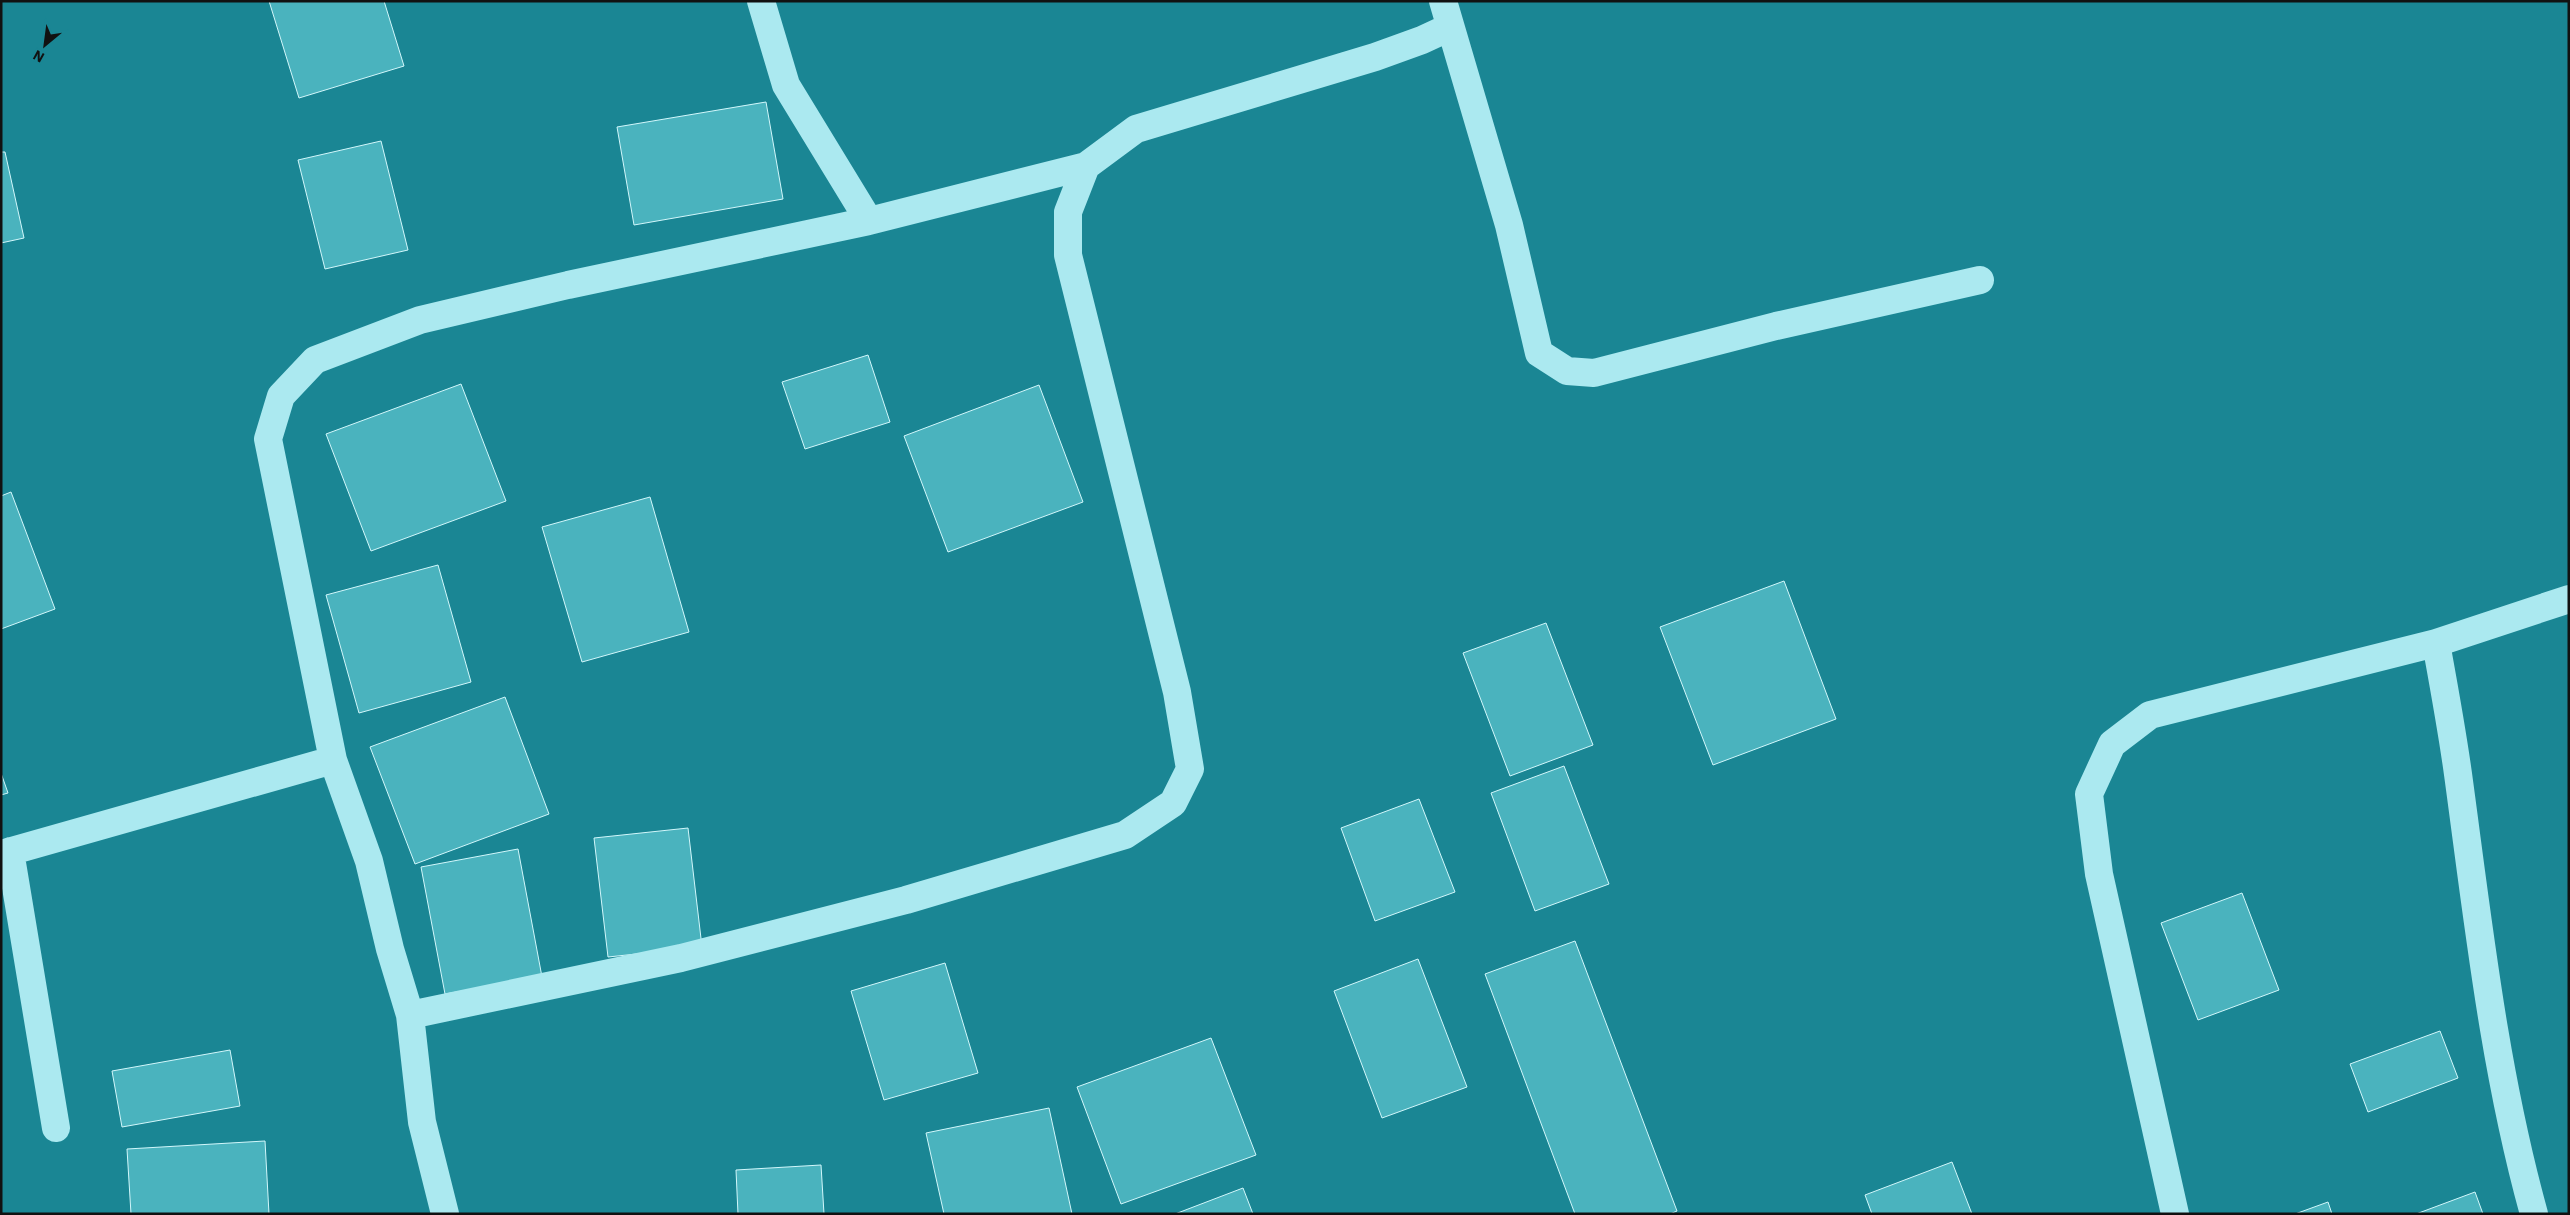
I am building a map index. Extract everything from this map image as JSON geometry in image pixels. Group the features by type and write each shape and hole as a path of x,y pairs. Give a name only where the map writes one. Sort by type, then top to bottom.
{"street":[{"path":"761,1 786,85 869,221"},
{"path":"1443,1 1509,225 1539,353 1567,371 1594,373 1776,326 1980,280"},
{"path":"445,1214 422,1122 410,1015 390,949 369,861 332,760 268,439 281,396 315,360 420,320 568,285 869,221 1086,166 1136,129 1375,57 1422,40 1450,27"},
{"path":"410,1015 681,958 906,900 1125,835 1174,803 1190,769 1177,692 1068,255 1068,212 1086,166"},
{"path":"2175,1214 2099,874 2089,794 2112,744 2150,715 2436,643 2569,599"},
{"path":"2436,643 2457,771 2484,970 2518,1155 2534,1214"},
{"path":"56,1128 5,852 332,760"}],"building":[{"path":"269,1 384,1 404,66 299,98"},
{"path":"766,102 783,199 634,225 617,127"},
{"path":"381,141 408,250 325,269 298,160"},
{"path":"1,152 5,152 24,238 1,243"},
{"path":"868,355 890,422 805,449 782,382"},
{"path":"461,384 506,501 371,551 326,434"},
{"path":"1039,385 1083,502 948,552 904,436"},
{"path":"11,492 55,609 1,629 1,496"},
{"path":"650,497 689,632 582,662 542,527"},
{"path":"438,565 471,682 359,713 326,595"},
{"path":"1784,581 1836,719 1713,765 1660,627"},
{"path":"1546,623 1593,745 1510,776 1463,653"},
{"path":"505,697 549,814 415,864 370,747"},
{"path":"1564,766 1609,884 1535,911 1491,793"},
{"path":"1,773 8,793 1,795"},
{"path":"1419,799 1455,892 1375,921 1341,828"},
{"path":"688,828 702,947 608,957 594,838"},
{"path":"518,849 542,977 445,994 421,867"},
{"path":"2242,893 2279,990 2198,1020 2161,923"},
{"path":"1575,941 1677,1211 1670,1214 1575,1214 1485,974"},
{"path":"1418,959 1467,1087 1382,1118 1334,991"},
{"path":"945,963 978,1073 884,1100 851,991"},
{"path":"2440,1031 2458,1078 2368,1112 2350,1064"},
{"path":"1211,1038 1256,1155 1121,1204 1077,1087"},
{"path":"230,1050 240,1106 122,1127 112,1071"},
{"path":"1049,1108 1072,1214 944,1214 926,1133"},
{"path":"265,1141 269,1214 131,1214 127,1149"},
{"path":"1952,1162 1972,1214 1872,1214 1865,1195"},
{"path":"821,1165 824,1214 738,1214 736,1170"},
{"path":"1243,1188 1253,1214 1175,1214"},
{"path":"2475,1192 2483,1214 2416,1214"},
{"path":"2328,1202 2332,1214 2295,1214"}]}
